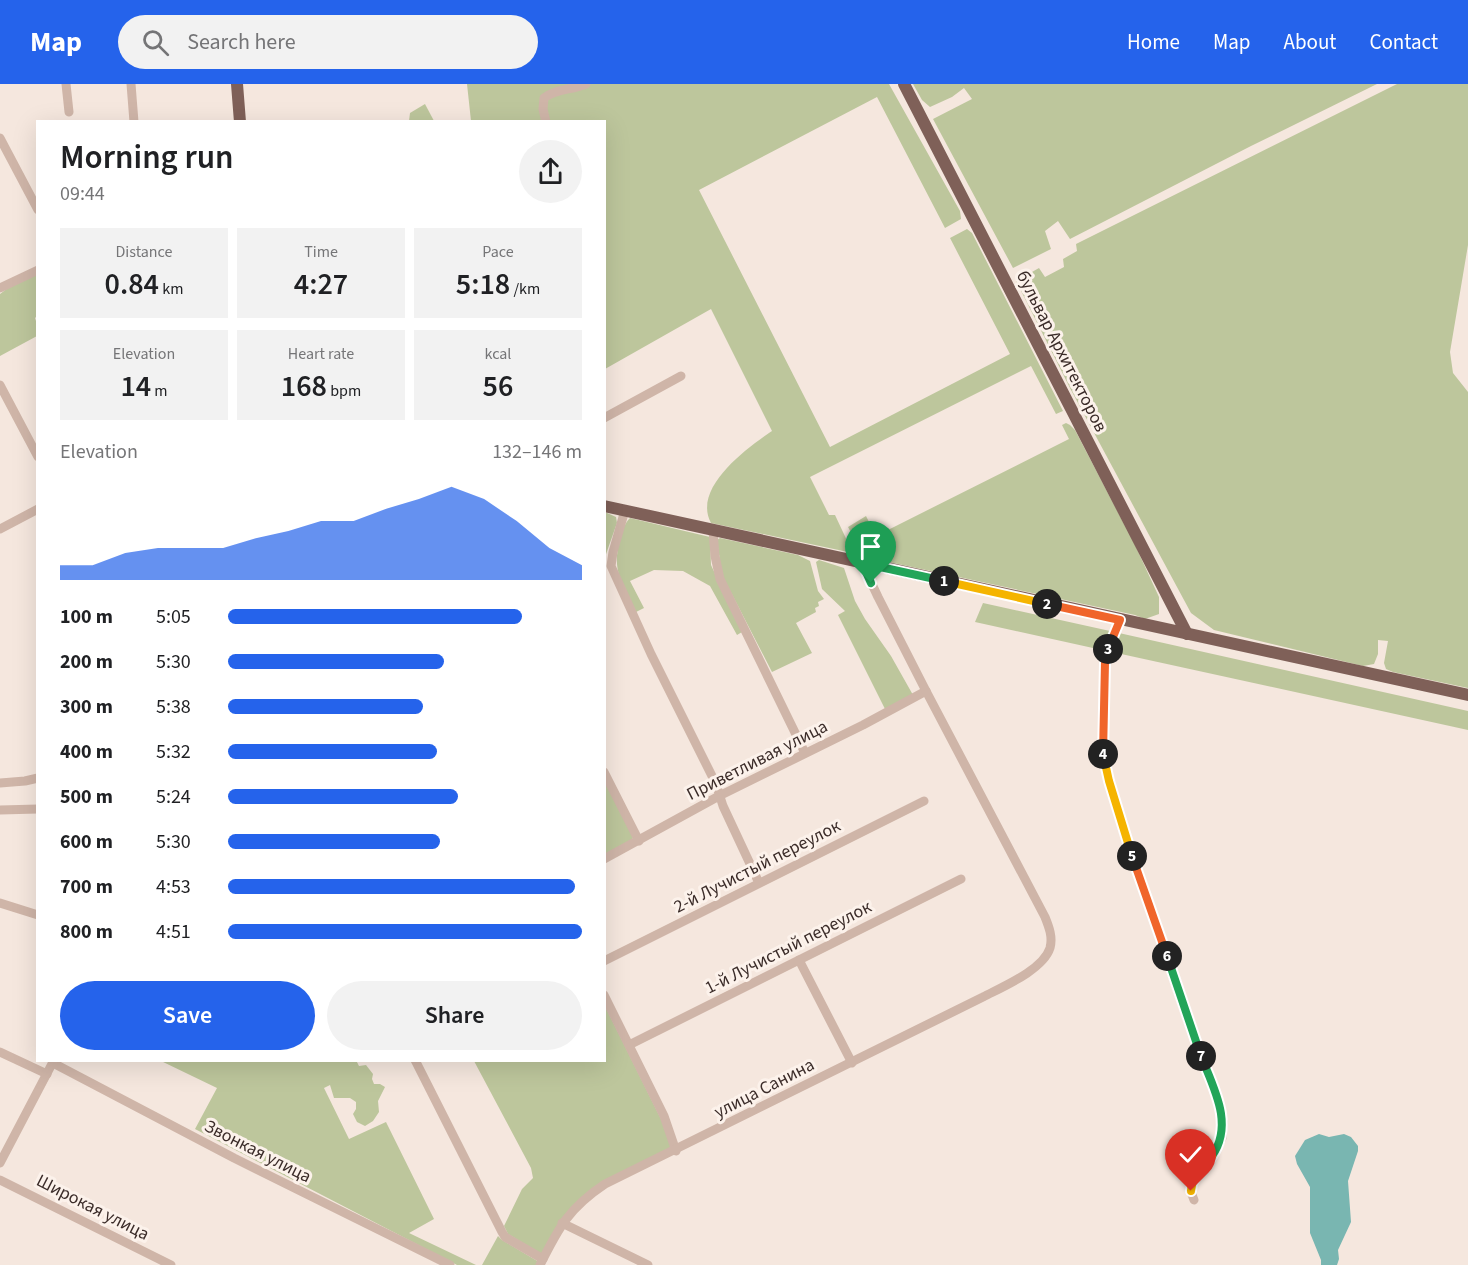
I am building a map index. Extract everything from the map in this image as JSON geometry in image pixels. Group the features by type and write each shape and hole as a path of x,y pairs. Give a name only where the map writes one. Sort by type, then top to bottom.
{"main road":[{"path":"237,84 240,120"},
{"name":"бульвар Архитекторов","path":"904,84 1187,634"},
{"path":"606,506 1468,695"}],"street":[{"path":"66,84 69,112"},
{"path":"131,84 134,120"},
{"path":"546,120 544,98 551,93 586,84"},
{"path":"0,138 36,206"},
{"path":"0,288 36,271"},
{"path":"606,417 681,376"},
{"path":"0,385 36,453"},
{"path":"0,529 36,510"},
{"path":"626,510 607,563 716,784 719,796 759,884"},
{"path":"713,531 720,579 805,753"},
{"name":"улица Санина","path":"542,1262 562,1223 574,1208 605,1184 676,1151 983,997 1030,971 1043,960 1050,950 1051,940 1047,923 862,563"},
{"path":"1120,620 1109,643 1105,663 1103,753 1124,833 1189,1024 1218,1099 1223,1122 1222,1138 1217,1149 1192,1182 1191,1191 1194,1200"},
{"name":"Приветливая улица","path":"606,858 719,796 926,691"},
{"path":"606,776 639,841"},
{"path":"0,783 36,778"},
{"name":"2-й Лучистый переулок","path":"606,960 924,801"},
{"path":"0,810 36,809"},
{"name":"1-й Лучистый переулок","path":"629,1045 961,879"},
{"path":"0,903 36,914"},
{"path":"799,960 852,1063"},
{"path":"606,999 664,1116 676,1151"},
{"path":"0,1052 47,1074"},
{"path":"0,1163 54,1062"},
{"name":"Звонкая улица","path":"54,1062 234,1158 450,1265"},
{"path":"416,1062 505,1237 542,1262"},
{"name":"Широкая улица","path":"0,1180 171,1265"},
{"path":"562,1223 648,1265"}],"green space":[{"path":"467,84 889,84 960,211 961,219 945,228 877,97 699,190 830,447 1010,354 950,238 967,229 972,233 1063,411 1056,414 1031,366 810,477 829,515 835,515 850,547 848,552 711,523 707,510 709,496 715,483 737,458 772,431 711,309 606,368 606,120 471,120"},
{"path":"913,84 1377,84 1070,239 1058,221 1045,231 1051,249 1013,268 933,119 972,99 964,88 952,97 930,107 922,100"},
{"path":"1397,84 1468,84 1468,245 1450,352 1453,373 1468,392 1468,688 1386,669 1384,663 1388,641 1378,640 1378,654 1374,664 1363,666 1214,630 1191,613 1071,390 1016,281 1039,268 1045,277 1064,267 1063,259 1077,251 1076,244"},
{"path":"425,104 433,120 409,120 410,113"},
{"path":"36,267 36,337 0,356 0,294"},
{"path":"1066,423 1075,430 1135,545 1159,597 1159,614 1145,619 870,558 863,554 848,527 866,516 876,536 1069,439 1062,425"},
{"path":"606,512 616,517 617,523 606,554"},
{"path":"630,518 710,537 711,565 742,632 737,635 710,586 683,571 654,570 630,581 644,608 636,612 620,578 617,560 622,531"},
{"path":"720,538 798,555 810,561 818,591 824,599 818,602 816,612 796,623 812,653 772,672 722,575 717,540"},
{"path":"819,560 844,568 855,601 913,695 885,709 838,615 845,611 822,589 816,562"},
{"path":"983,603 1110,631 1102,650 975,622"},
{"path":"1119,633 1468,711 1468,730 1112,652"},
{"path":"606,784 633,837 632,840 606,854"},
{"path":"606,1008 662,1121 670,1149 594,1188 543,1255 508,1234 504,1226 522,1189 533,1178 531,1168 475,1062 606,1062"},
{"path":"163,1062 357,1062 359,1066 366,1065 373,1074 374,1084 385,1087 378,1101 379,1112 373,1121 365,1126 357,1122 353,1114 356,1102 350,1098 334,1098 330,1085 324,1088 349,1139 386,1122 434,1219 409,1233 476,1265 457,1265 195,1129 217,1088"},
{"path":"498,1236 539,1262 538,1265 482,1265"}],"water":[{"path":"1319,1134 1329,1137 1344,1134 1351,1137 1358,1146 1348,1181 1351,1222 1338,1250 1337,1265 1321,1265 1310,1233 1310,1187 1295,1156 1305,1140"}],"route":[{"path":"871,583 862,563 1120,620 1109,643 1105,663 1103,753 1124,833 1189,1024 1218,1099 1223,1122 1222,1138 1217,1149 1198,1172 1192,1182 1191,1191"}]}
